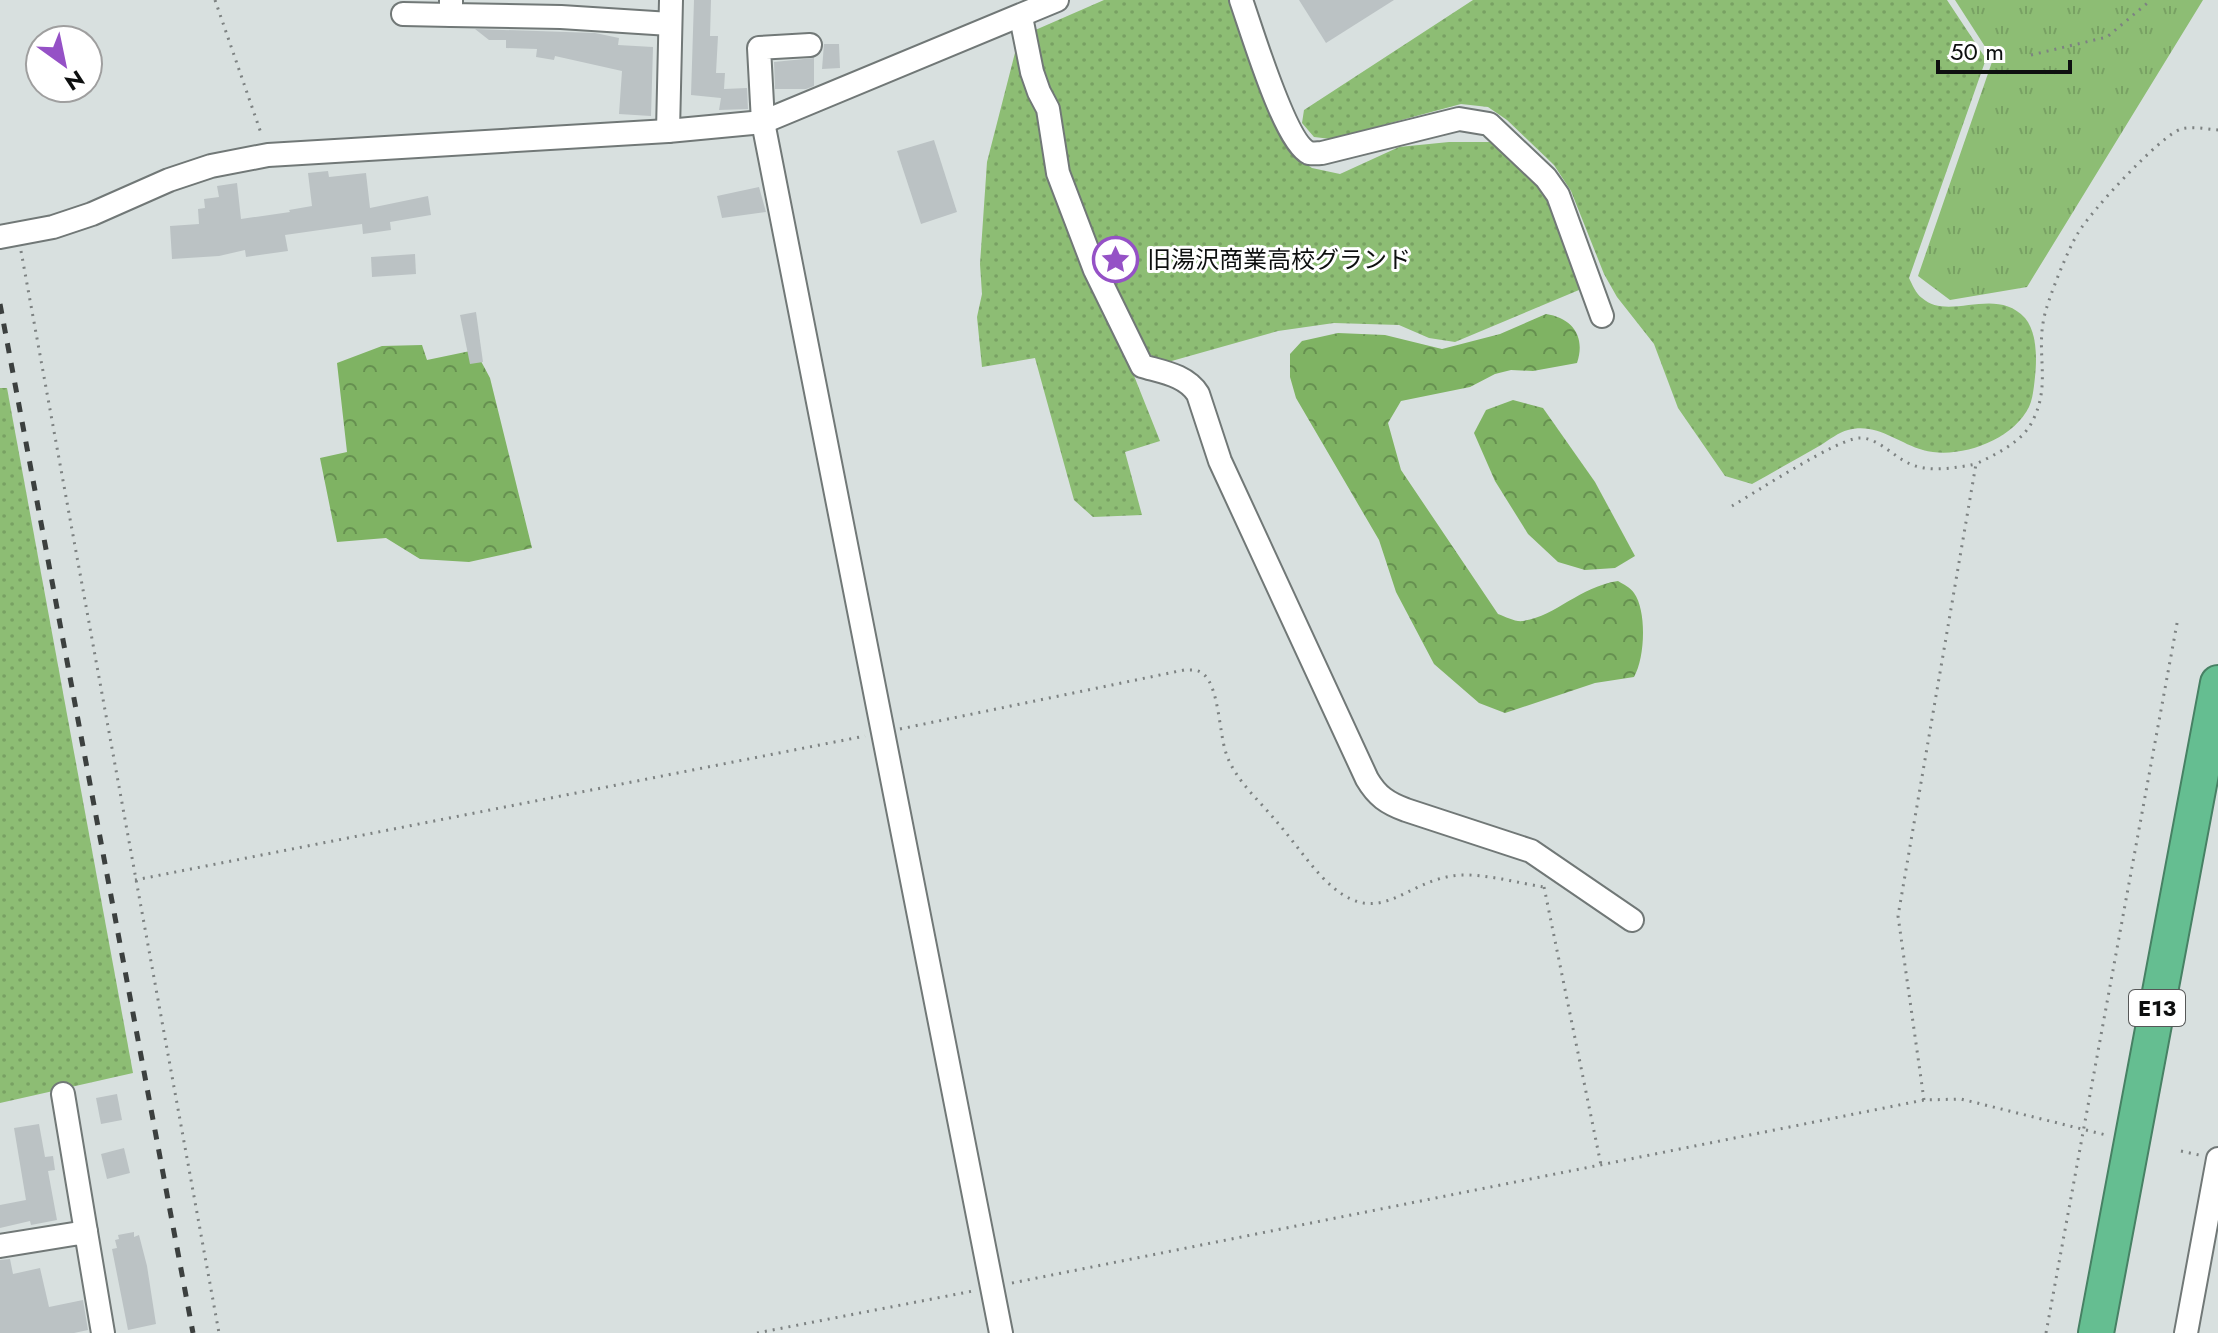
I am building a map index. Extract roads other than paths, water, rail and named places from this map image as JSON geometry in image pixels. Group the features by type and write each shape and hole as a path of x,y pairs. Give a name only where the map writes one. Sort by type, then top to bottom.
{"highway":[{"name":"E13","path":"2096,1333 2218,683"}],"street":[{"path":"668,131 671,0"},
{"path":"9,236 53,227 92,214 169,180 211,166 268,155 668,131 763,122 1057,0"},
{"path":"1241,0 1285,121 1302,147 1310,153 1322,153 1459,119 1489,124 1546,178 1558,195 1602,316"},
{"path":"403,14 451,7 561,9 670,24"},
{"path":"1021,17 1032,72 1048,109 1058,173 1095,270 1142,366 1182,379 1192,385 1198,394 1220,461 1376,793 1389,804 1538,854 1632,920"},
{"path":"810,45 759,48 763,122 1001,1333"},
{"path":"63,1094 103,1333"},
{"path":"2186,1333 2218,1159"},
{"path":"0,1246 86,1232"}],"railway":[{"path":"0,304 193,1333"}],"place":[{"name":"旧湯沢商業高校グランド","path":"1116,260"}]}
